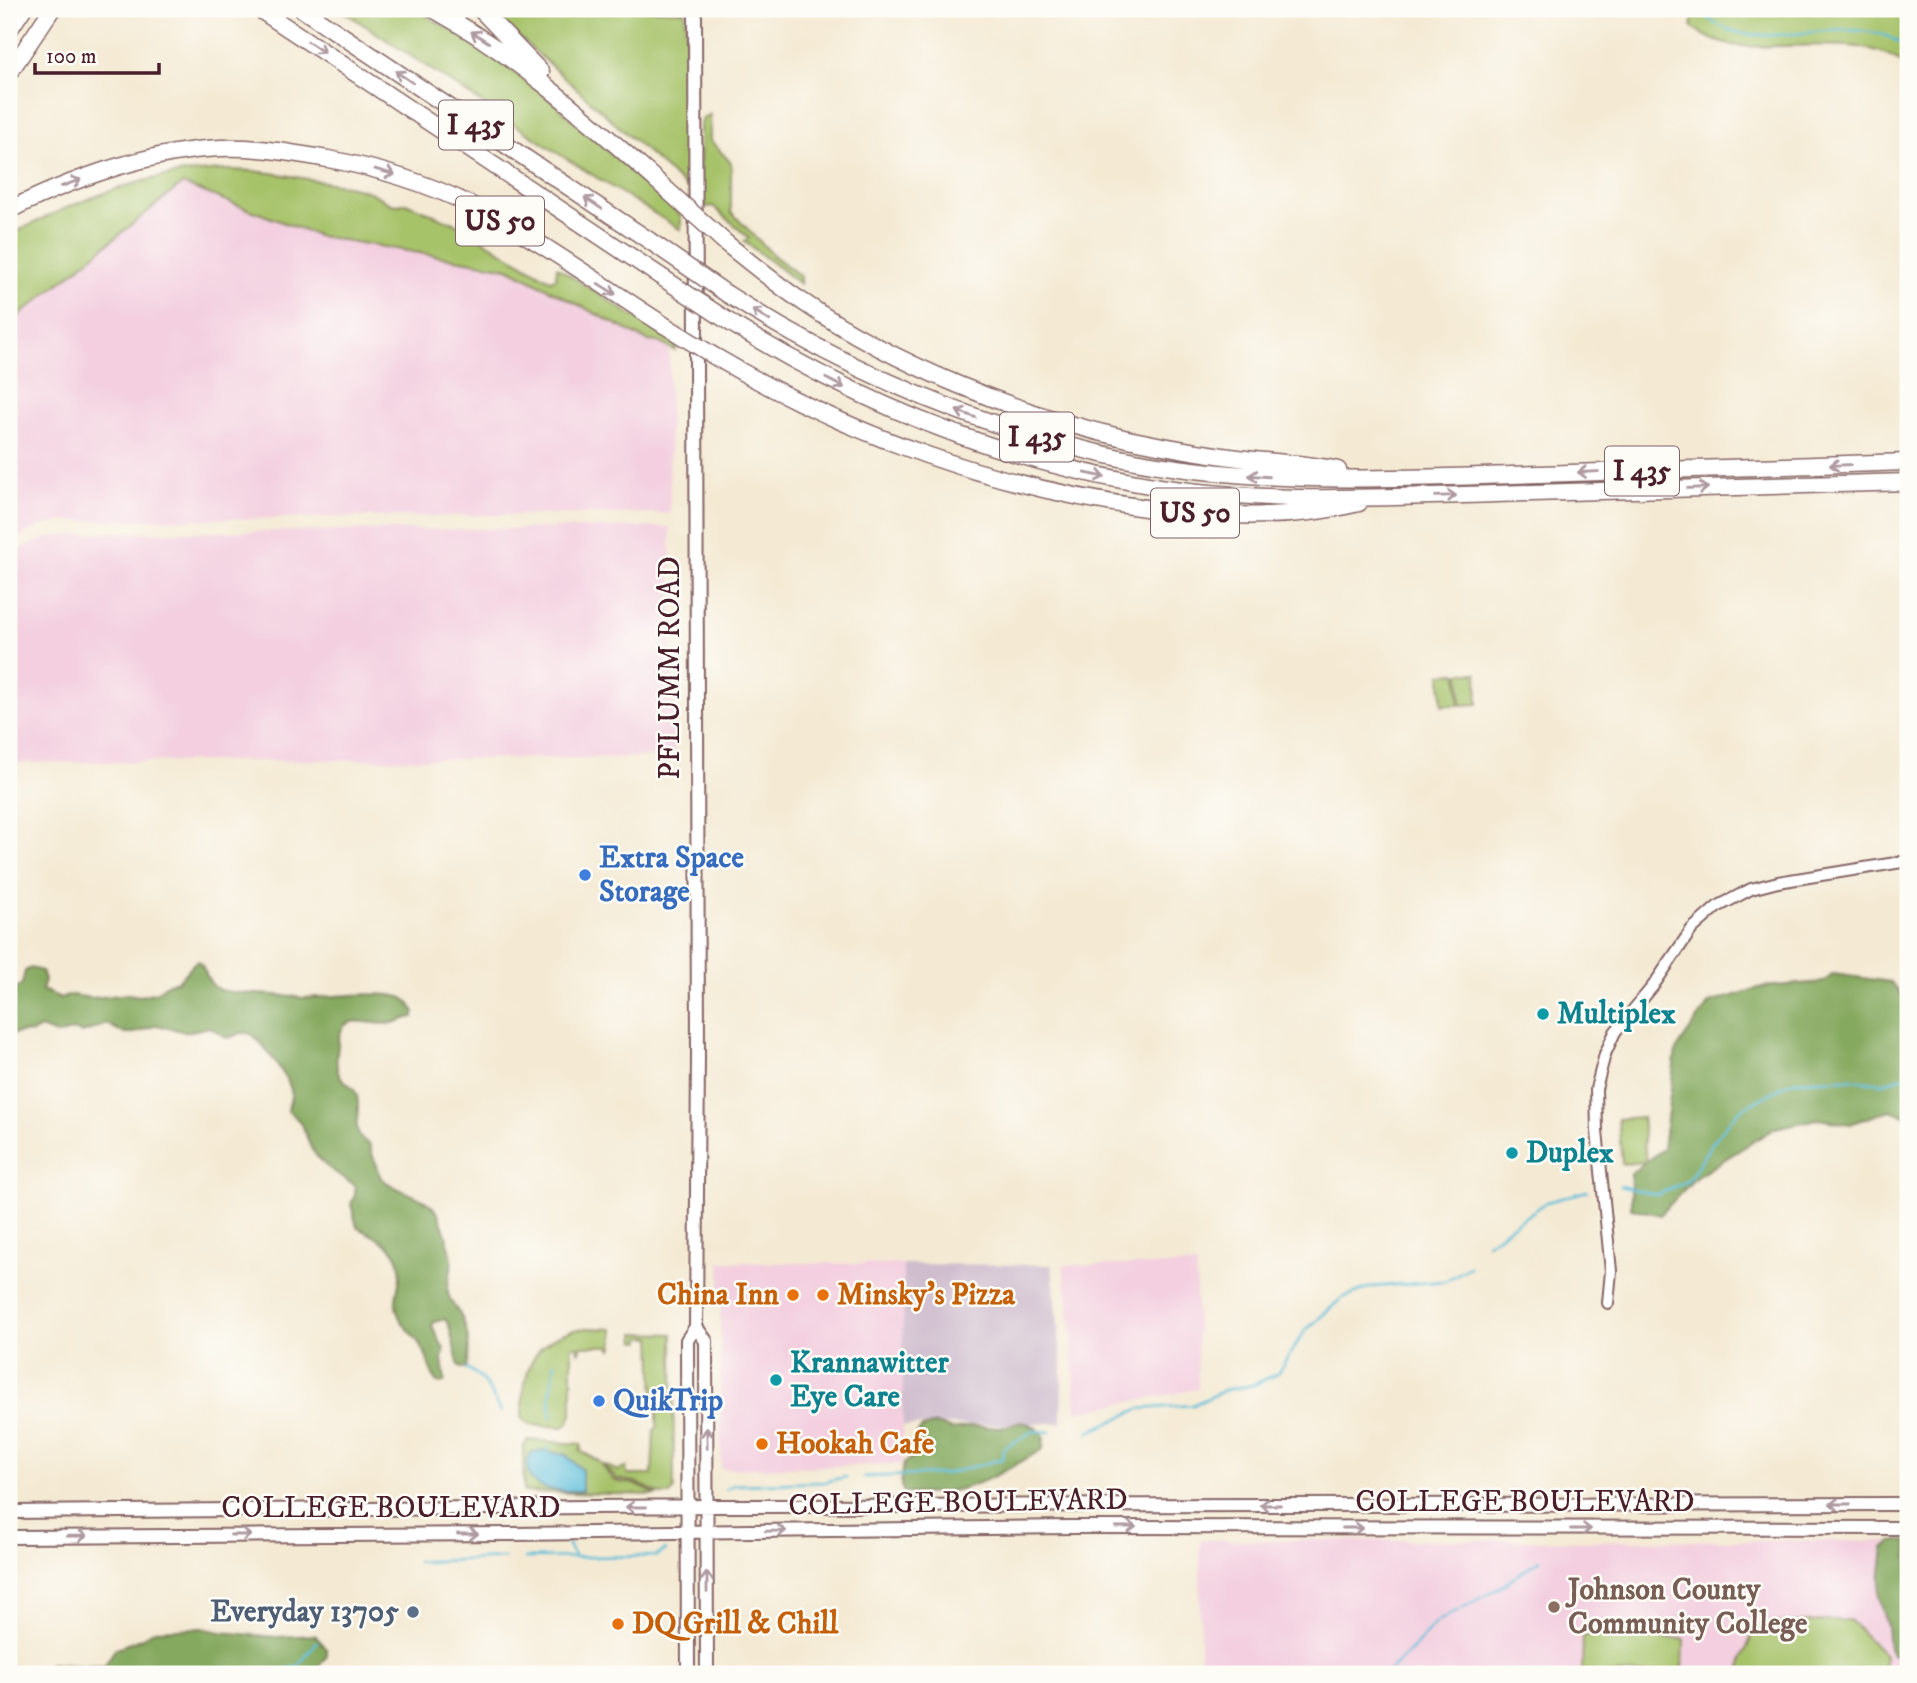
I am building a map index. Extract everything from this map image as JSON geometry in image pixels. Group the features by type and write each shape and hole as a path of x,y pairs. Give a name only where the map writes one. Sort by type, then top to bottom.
{"highway":[{"path":"9,30 23,9"},
{"path":"9,73 52,9"},
{"name":"I 435","path":"259,9 776,351 869,399 932,426 1033,460 1134,483 1248,496 1378,498 1908,482"},
{"name":"I 435","path":"302,9 774,323 876,377 943,406 1027,434 1122,458 1218,473 1264,477 1376,479 1908,462"},
{"name":"US 50","path":"433,9 492,45 574,107 727,244 778,284 843,326 912,363 989,396 1127,439 1218,456 1330,468 1376,479"},
{"path":"480,9 574,107"},
{"name":"US 50","path":"9,210 93,175 179,154 258,149 319,158 394,174 468,203 511,227 757,382 873,435 979,472 1066,495 1171,511 1247,517 1332,510 1378,498"}],"main road":[{"name":"PFLUMM ROAD","path":"688,1674 687,1340 696,1327 698,1055 695,9"},
{"name":"PFLUMM ROAD","path":"696,1327 706,1341 707,1674"},
{"name":"COLLEGE BOULEVARD","path":"9,1512 689,1507 1908,1504"},
{"name":"COLLEGE BOULEVARD","path":"9,1537 1070,1527 1908,1528"}],"street":[{"path":"1608,1303 1611,1271 1597,1131 1596,1089 1605,1054 1615,1032 1653,986 1683,940 1717,907 1751,889 1778,882 1908,861"}],"shaded area":[{"path":"182,184 319,236 508,268 648,341 669,347 670,513 63,521 38,527 9,541 9,324"},
{"path":"670,527 675,754 668,757 9,763 9,557 30,544 52,537 96,533"},
{"path":"720,1262 903,1264 903,1464 721,1469"},
{"path":"903,1264 1052,1265 1062,1366 1061,1423 903,1426"},
{"path":"1063,1265 1196,1265 1198,1389 1076,1412 1072,1333"},
{"name":"Johnson County Community College","path":"1200,1540 1908,1541 1908,1674 1200,1674"}],"green space":[{"path":"340,9 414,9 473,42 544,94 681,216 681,230 562,156"},
{"path":"491,9 685,11 688,189 507,26"},
{"path":"1692,9 1908,9 1908,70 1893,57 1849,46 1746,46 1722,43 1692,28"},
{"path":"710,115 710,140 731,163 731,212 773,255 800,276 800,284 744,241 749,238 713,206 707,207 700,200 700,125 704,117"},
{"path":"221,170 246,170 343,185 373,193 390,204 406,203 458,225 550,280 556,278 557,267 676,344 676,351 658,342 648,341 508,268 319,236 182,184 9,324 9,236 109,191 151,179"},
{"path":"1458,673 1459,705 1442,705 1441,674"},
{"path":"1460,673 1477,673 1478,704 1461,705"},
{"path":"198,961 212,985 223,991 303,998 397,996 405,999 415,1012 413,1017 393,1023 358,1021 344,1026 340,1033 337,1055 338,1072 357,1096 357,1129 363,1140 370,1145 380,1177 429,1204 440,1219 452,1260 448,1293 464,1322 467,1335 469,1349 466,1369 459,1367 445,1319 434,1322 432,1327 444,1349 442,1359 445,1381 440,1384 433,1375 424,1351 397,1312 396,1298 400,1277 398,1259 388,1246 357,1227 351,1204 355,1186 316,1156 300,1122 288,1111 291,1090 285,1076 253,1036 242,1033 227,1038 210,1027 186,1032 157,1025 135,1033 123,1033 107,1024 82,1033 73,1030 58,1035 41,1028 33,1032 9,1034 9,986 14,989 22,984 25,971 31,968 42,971 45,981 42,990 61,998 72,995 93,998 128,994 140,996 157,992 167,984 178,981"},
{"path":"1833,974 1891,982 1908,1003 1908,1117 1891,1110 1850,1124 1818,1119 1775,1128 1695,1178 1660,1215 1631,1208 1631,1173 1663,1149 1676,1050 1709,1003 1762,987 1824,982"},
{"path":"1642,1117 1646,1162 1622,1164 1618,1119"},
{"path":"586,1328 613,1329 614,1342 612,1349 610,1346 581,1346 578,1352 577,1346 572,1346 572,1416 569,1423 563,1427 532,1425 522,1419 524,1386 534,1358 553,1338"},
{"path":"635,1333 673,1334 674,1489 670,1495 662,1495 635,1482 616,1479 602,1464 618,1471 626,1467 627,1475 652,1475 657,1408 654,1405 652,1337 641,1337 641,1341 636,1341"},
{"path":"1018,1422 1029,1424 1044,1436 1043,1449 977,1484 944,1492 904,1493 901,1481 904,1463 921,1452 917,1434 922,1428 936,1424 952,1430 971,1426 1001,1428"},
{"path":"528,1440 580,1444 580,1451 599,1461 612,1479 634,1484 658,1495 524,1492 523,1447"},
{"path":"1908,1541 1908,1670 1889,1649 1887,1626 1878,1596 1884,1548 1891,1542"},
{"path":"1850,1620 1885,1656 1884,1674 1741,1674 1742,1659 1757,1624"},
{"path":"201,1628 276,1637 315,1635 327,1649 327,1656 313,1674 9,1674 33,1673 51,1663 104,1666 116,1648 141,1639 154,1630"},
{"path":"1583,1635 1684,1639 1683,1674 1582,1674"}],"water":[{"path":"546,1451 566,1455 582,1470 582,1491 549,1489 534,1483 528,1469 529,1458 532,1452"}],"waterway":[{"path":"1699,9 1720,26 1745,34 1859,31 1885,36 1908,49"},
{"path":"1620,1186 1657,1195 1688,1181 1712,1143 1738,1111 1793,1081 1847,1079 1882,1083 1908,1076"},
{"path":"1487,1243 1547,1202 1587,1191"},
{"path":"1089,1432 1139,1409 1193,1405 1225,1390 1253,1385 1277,1374 1305,1331 1342,1298 1371,1287 1445,1281 1470,1267"},
{"path":"551,1417 550,1397 555,1362"},
{"path":"466,1369 483,1381 501,1412"},
{"path":"864,1477 945,1474 1002,1459 1004,1448 1033,1431 1050,1432"},
{"path":"726,1489 734,1485 824,1482 846,1477"},
{"path":"567,1543 574,1556"},
{"path":"525,1558 657,1556 665,1550"},
{"path":"417,1562 505,1558"},
{"path":"1386,1674 1436,1622 1496,1590 1540,1560"},
{"path":"268,1674 298,1666 317,1642"},
{"path":"179,1674 212,1674"}],"place":[{"name":"Extra Space Storage","path":"585,875"},
{"name":"Multiplex","path":"1543,1014"},
{"name":"Duplex","path":"1512,1153"},
{"name":"China Inn","path":"793,1295"},
{"name":"Minsky's Pizza","path":"823,1295"},
{"name":"Krannawitter Eye Care","path":"776,1380"},
{"name":"QuikTrip","path":"599,1401"},
{"name":"Hookah Cafe","path":"762,1444"},
{"name":"Johnson County Community College","path":"1554,1607"},
{"name":"Everyday 13705","path":"413,1612"},
{"name":"DQ Grill & Chill","path":"618,1624"}]}
